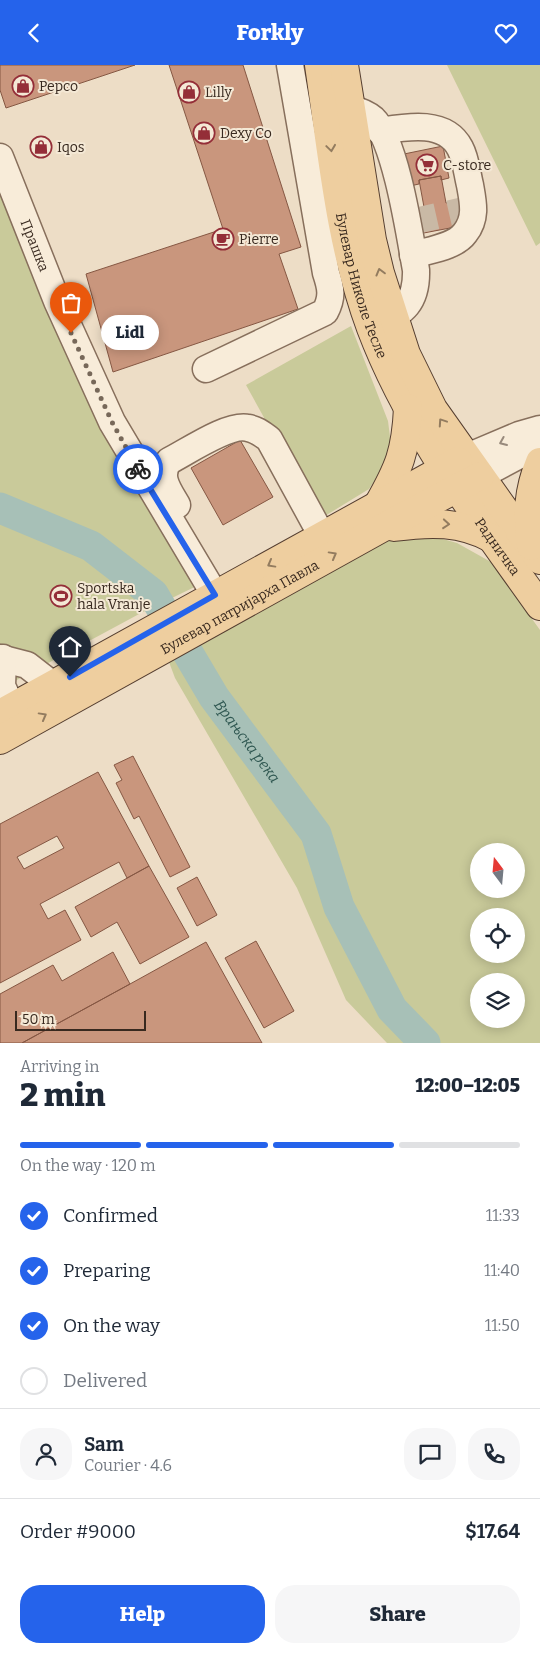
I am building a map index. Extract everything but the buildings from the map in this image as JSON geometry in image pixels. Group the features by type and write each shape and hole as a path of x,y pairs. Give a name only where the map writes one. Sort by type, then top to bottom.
{"main road":[{"name":"Булевар Николе Тесле","path":"319,65 338,109"},
{"name":"Булевар Николе Тесле","path":"344,65 338,109 351,263 382,322 433,409 474,466"},
{"name":"Булевар Николе Тесле","path":"382,322 391,376 449,479"},
{"path":"408,408 405,447 401,463 379,517 453,525 476,530 493,539"},
{"path":"535,553 528,502 540,462"},
{"name":"Булевар патријарха Павла","path":"211,606 474,466"},
{"name":"Радничка","path":"474,466 535,553"},
{"name":"Радничка","path":"449,479 540,606"},
{"name":"Булевар патријарха Павла","path":"0,740 322,536 379,517"},
{"name":"Булевар патријарха Павла","path":"6,711 54,686 138,651"}],"street":[{"path":"206,369 326,312 331,301 331,290 326,273 290,65"},
{"path":"338,109 373,119 388,145 409,223 417,285 413,299 382,322"},
{"path":"380,131 412,125 439,130 452,137 463,153 470,225 458,240 413,255"},
{"name":"Прашка","path":"0,157 78,348 112,422 164,498 211,606"},
{"path":"201,550 164,498 164,467 169,461 233,428 247,427 261,433 268,439 322,536"},
{"path":"474,466 519,435 540,429"},
{"path":"474,466 540,444"},
{"path":"6,711 2,686 1,658 27,665 54,686"}],"green space":[{"path":"447,65 540,65 540,243 536,246"},
{"path":"0,162 142,464 209,580 141,613 0,689"},
{"path":"351,326 388,421 391,445 384,467 369,489 320,519 246,385"},
{"path":"425,534 457,543 491,562 540,630 540,1043 387,1043 346,1000 297,888 175,678 169,662 385,539"}],"waterway":[{"name":"Врањска река","path":"0,508 91,546 153,594 214,697 316,834 339,907 392,1009 425,1043"}],"tunnel":[{"path":"411,222 464,210"}],"way so far":[{"path":"71,333 112,422 138,469"}],"place":[{"name":"Pepco","path":"23,86"},
{"name":"Lilly","path":"189,92"},
{"name":"Dexy Co","path":"204,133"},
{"name":"Iqos","path":"41,147"},
{"name":"C-store","path":"427,165"},
{"name":"Pierre","path":"223,239"},
{"name":"Lidl","path":"71,333"},
{"name":"Sportska hala Vranje","path":"61,596"}],"route":[{"path":"70,677 215,595 138,469"}]}
